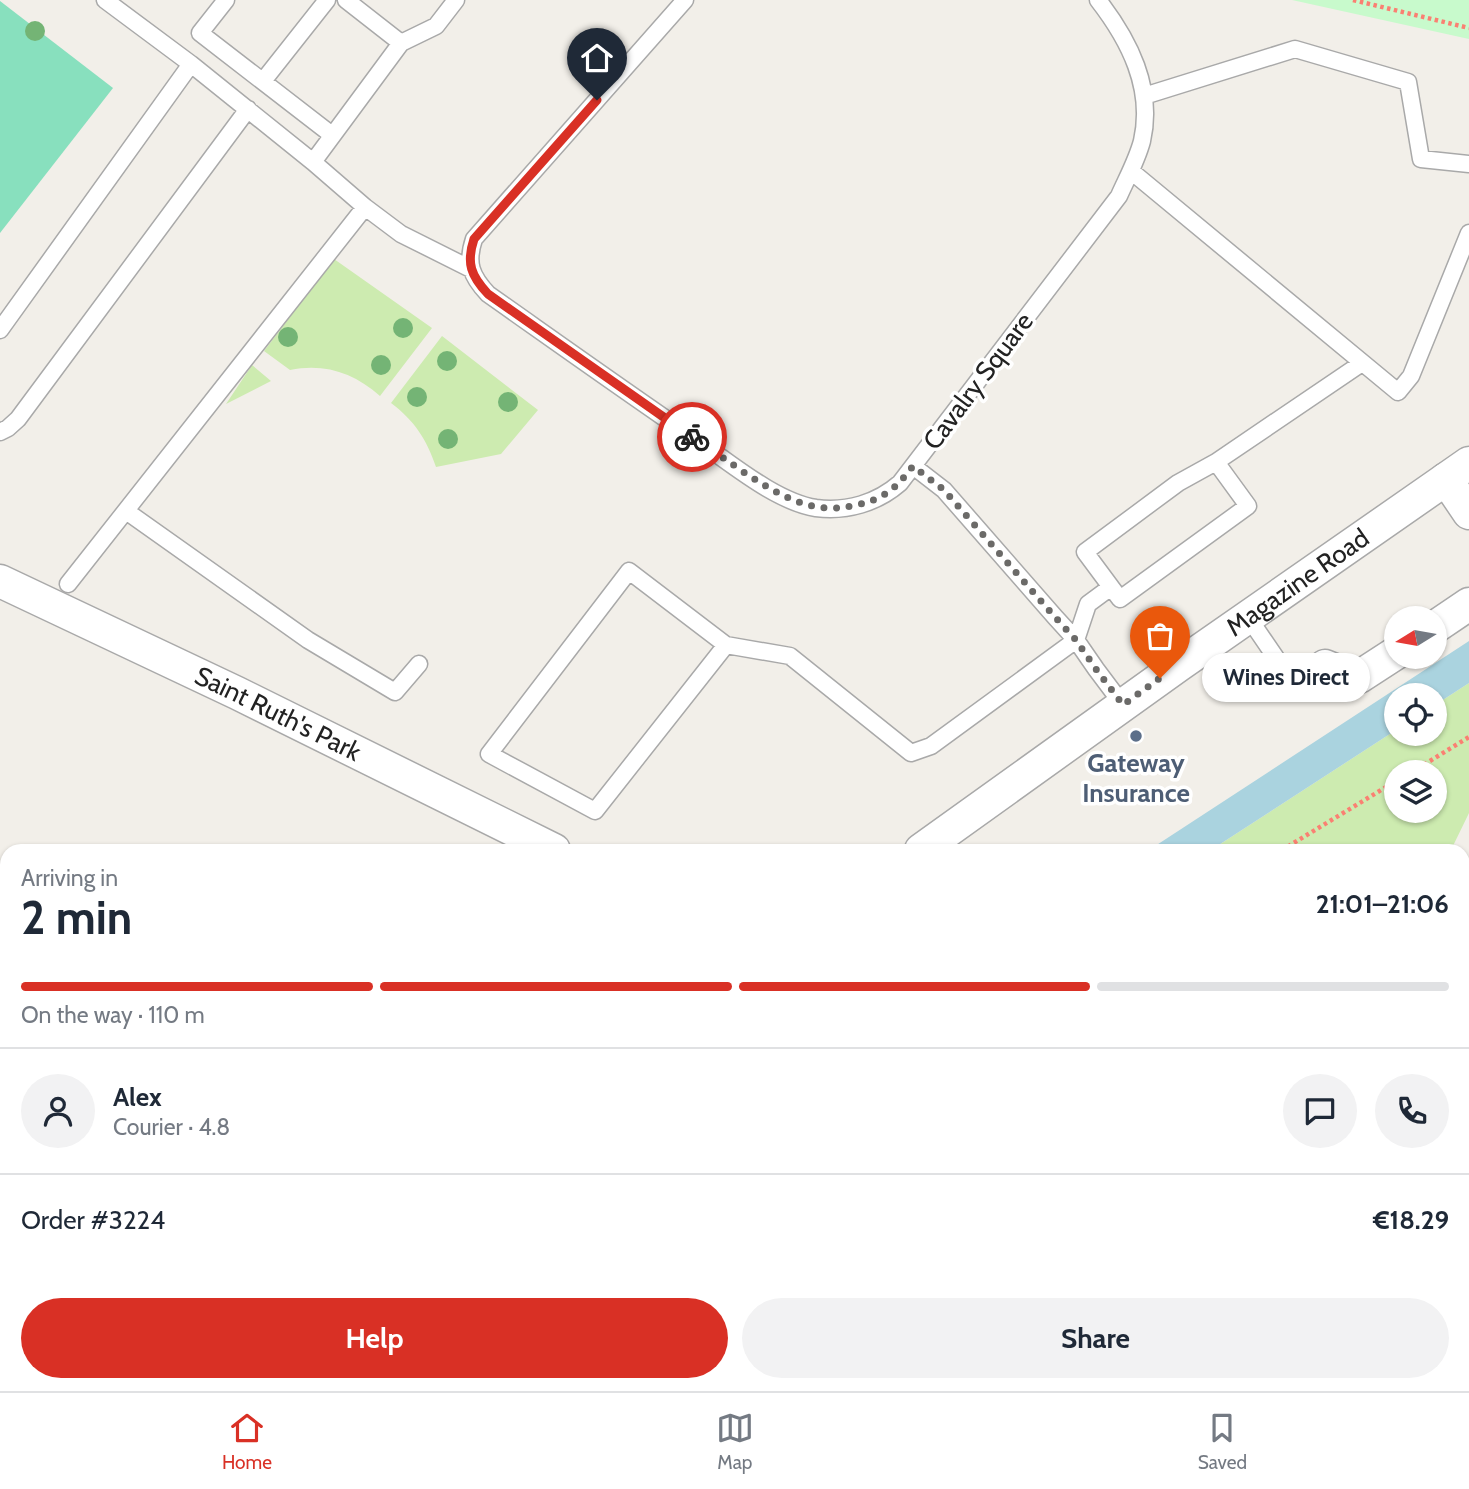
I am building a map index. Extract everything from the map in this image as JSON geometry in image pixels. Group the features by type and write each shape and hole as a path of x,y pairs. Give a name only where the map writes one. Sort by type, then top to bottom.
{"street":[{"path":"1457,471 1469,513"},
{"name":"Magazine Road","path":"929,844 1457,471"},
{"name":"Saint Ruth's Park","path":"0,581 237,693 542,844"},
{"path":"1447,619 1469,604"},
{"path":"1325,666 1359,677 1384,661"}],"lane":[{"path":"105,0 248,109 401,234 471,269"},
{"path":"226,0 200,33 332,135"},
{"path":"263,81 327,0"},
{"path":"346,0 401,43"},
{"path":"313,162 401,43 436,26 456,0"},
{"path":"471,269 469,254 474,239 685,0"},
{"name":"Cavalry Square","path":"471,269 476,282 488,294 772,491 797,503 816,508 841,509 886,495 900,483 1119,196 1131,171 1142,142 1145,121 1140,74 1130,48 1097,0"},
{"path":"1144,96 1295,49 1408,82 1421,159 1469,164"},
{"path":"0,330 191,64"},
{"path":"0,432 18,419 248,109"},
{"path":"1131,171 1398,392 1411,376 1469,233"},
{"path":"68,584 365,207"},
{"path":"1216,462 1248,506 1120,598 1085,552 1178,483 1216,462 1362,363"},
{"path":"913,466 944,490 1076,640 1123,705"},
{"path":"126,511 308,640 395,692 419,664"},
{"path":"726,646 595,811 489,754 629,571 726,646 790,656 911,753 931,746 1076,640 1088,604 1111,587"},
{"path":"1248,617 1287,674 1296,679 1325,666"}],"path":[{"path":"1353,0 1469,28"},
{"path":"1432,760 1469,737"},
{"path":"1292,844 1384,788"}],"green space":[{"path":"1292,0 1469,0 1469,39"},
{"path":"0,1 113,88 0,233"},
{"path":"334,259 432,328 380,396 360,381 338,372 315,368 290,370 264,351"},
{"path":"442,336 538,410 501,454 436,467 419,431 391,403"},
{"path":"252,365 271,381 226,404"},
{"path":"1469,683 1469,813 1454,844 1220,844 1384,738 1384,746 1447,746 1447,697"}],"water":[{"path":"1469,641 1469,683 1447,697 1447,683 1405,683 1426,669 1447,669 1447,655"},
{"path":"1384,697 1384,738 1220,844 1158,844"}],"way so far":[{"path":"692,437 772,491 797,503 816,508 841,509 886,495 913,466 944,490 1076,640 1123,705 1160,678"}],"place":[{"name":"Wines Direct","path":"1160,678"},
{"name":"Gateway Insurance","path":"1136,736"}],"route":[{"path":"597,100 474,239 469,254 471,269 476,282 488,294 692,437"}]}
